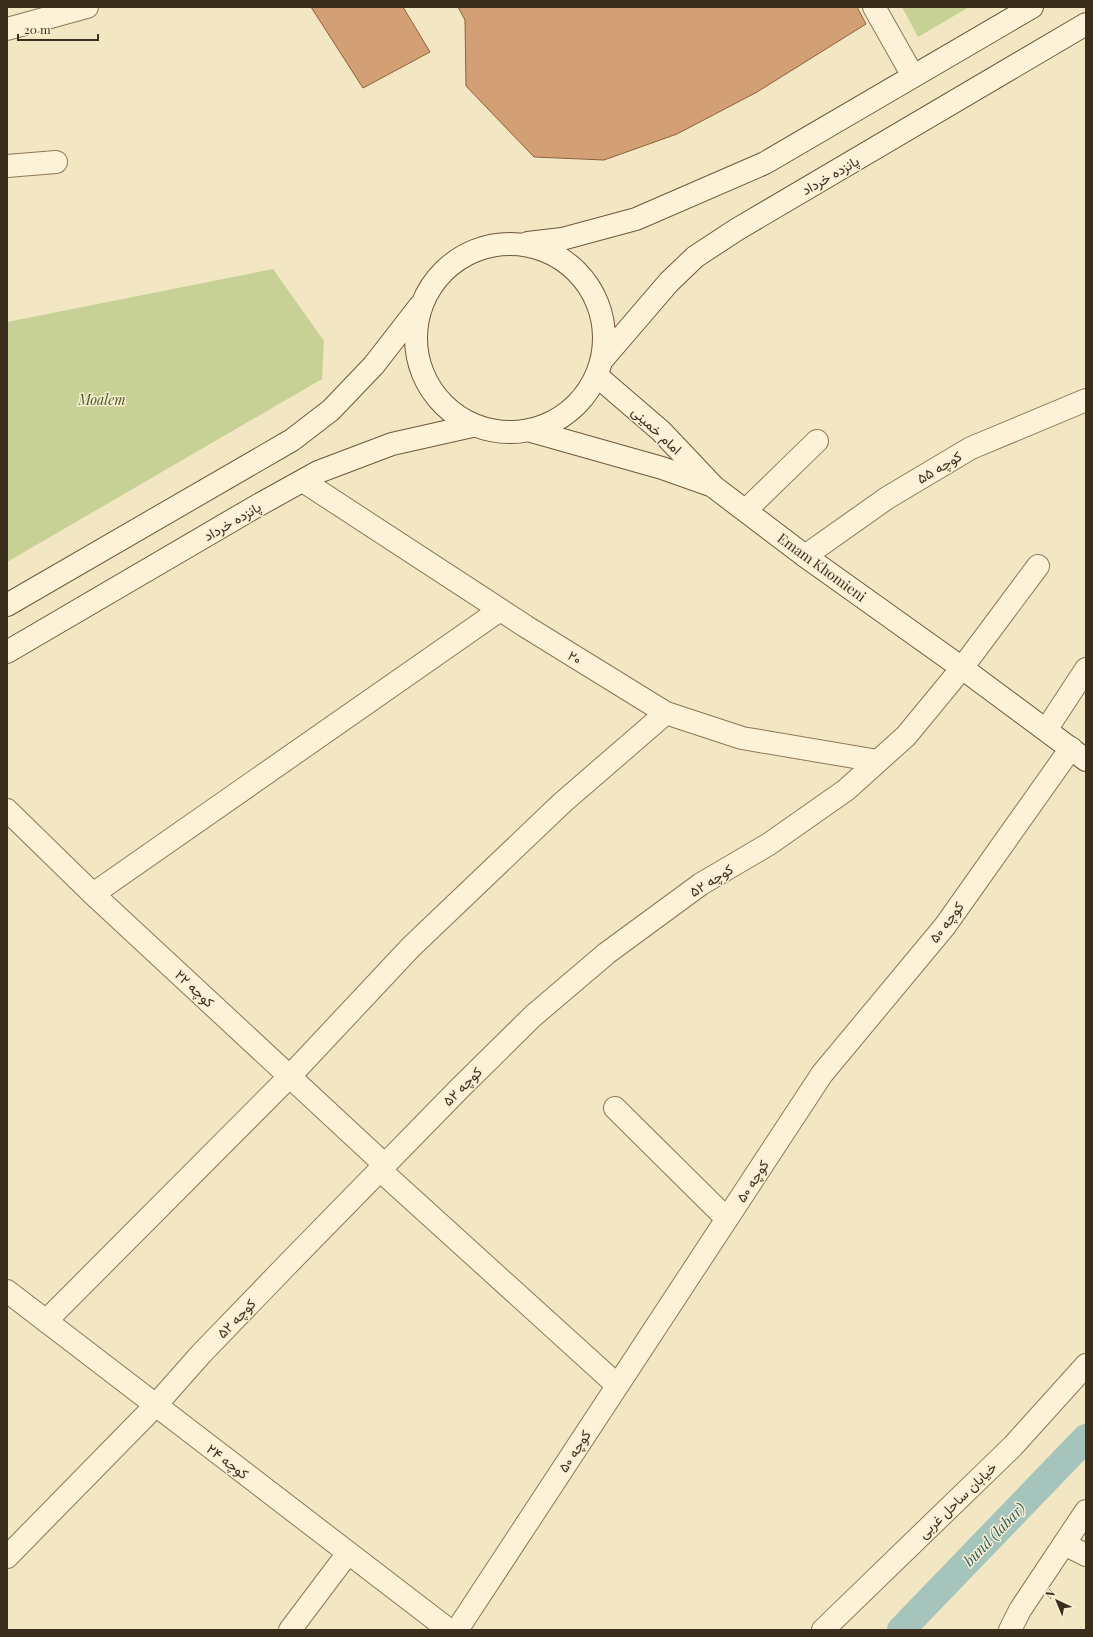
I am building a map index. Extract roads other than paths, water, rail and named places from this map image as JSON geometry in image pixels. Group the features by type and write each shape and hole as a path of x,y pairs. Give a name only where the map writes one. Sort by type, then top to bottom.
{"street":[{"path":"7,29 87,7"},
{"path":"874,7 913,76"},
{"path":"7,605 292,440 331,410 374,365 423,302 439,276 462,257 489,246 562,239 636,219 765,163 1032,7"},
{"name":"پانزده خرداد","path":"531,431 558,420 581,401 599,368 669,282 695,257 736,230 1086,24"},
{"path":"7,166 56,162"},
{"path":"519,244 545,250 568,264 587,283 599,307 604,334 599,368"},
{"path":"423,302 416,330 418,360 429,387 447,410 472,426 501,433 531,431"},
{"name":"امام خمینی","path":"599,368 714,487"},
{"name":"کوچه ۵۵","path":"805,556 887,498 972,448 1086,400"},
{"name":"پانزده خرداد","path":"7,652 241,515 318,472 392,444 472,426"},
{"name":"Emam Khomieni","path":"531,431 662,468 714,487 805,556 1079,754"},
{"path":"746,510 817,441"},
{"name":"۲۰","path":"302,481 500,610 666,713 742,738 878,761"},
{"name":"کوچه ۵۲","path":"7,1557 155,1406 201,1354 382,1167 534,1016 607,953 701,884 769,844 846,790 906,736 962,668 1038,566"},
{"path":"93,894 500,610"},
{"path":"1046,730 1086,670"},
{"path":"46,1321 290,1076 417,942 562,803 666,713"},
{"name":"کوچه ۵۰","path":"449,1630 617,1385 822,1074 945,926 1079,754"},
{"name":"کوچه ۲۲","path":"7,810 93,894 290,1076 382,1167 617,1385"},
{"path":"614,1108 727,1219"},
{"name":"کوچه ۲۴","path":"7,1291 449,1630"},
{"name":"خیابان ساحل غربی","path":"823,1630 1013,1446 1086,1365"},
{"path":"1010,1630 1020,1610 1086,1511"},
{"path":"1064,1544 1086,1555"},
{"path":"290,1630 348,1553"}],"waterway":[{"name":"bund (labar)","path":"901,1630 1086,1438"}],"park label":[{"name":"Moalem","path":"102,399"}]}
